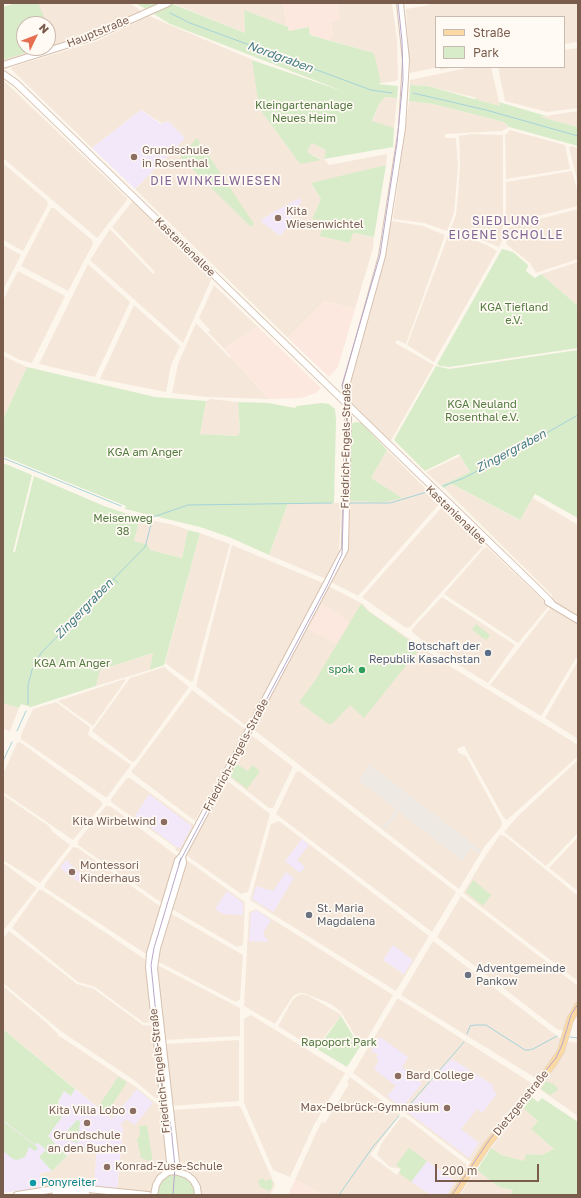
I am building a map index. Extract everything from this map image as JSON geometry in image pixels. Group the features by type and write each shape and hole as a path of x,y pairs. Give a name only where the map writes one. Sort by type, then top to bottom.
{"main road":[{"name":"Hauptstraße","path":"3,64 92,36 168,3"},
{"name":"Friedrich-Engels-Straße","path":"174,1171 154,968 157,948 183,863 182,856 344,550 348,426 346,383 384,247 402,128 406,60 400,3"},
{"name":"Kastanienallee","path":"3,74 27,94 347,405 388,448 542,598 578,620"},
{"path":"348,426 354,421 364,422"},
{"name":"Dietzgenstraße","path":"454,1195 497,1132 552,1065 561,1051 570,1020 578,1006"},
{"path":"154,1195 158,1180 174,1171 187,1175 193,1180 198,1195"},
{"path":"17,1195 68,1187 148,1195"},
{"path":"55,1195 68,1193 87,1195"}],"shaded area":[{"path":"16,3 130,3 142,12 91,35 56,46 56,16 16,16 16,56 20,56 3,61 3,7"},
{"path":"172,3 283,3 288,27 244,10 245,33"},
{"path":"283,3 337,3 340,19 330,22 333,35 329,40 310,35 309,27 289,31"},
{"path":"337,3 392,3 397,40 398,78 396,81 381,83 373,53 329,40 333,35 330,22 340,19"},
{"path":"429,3 578,3 578,42 565,44 565,16 435,16 435,68 410,73 406,9 429,5"},
{"path":"149,16 258,62 253,60 259,108 300,164 321,159 307,152 312,143 326,150 324,159 329,165 387,154 386,165 311,184 321,199 312,219 324,221 350,243 352,233 374,237 373,248 355,309 325,301 288,338 135,189 185,138 141,110 92,148 11,69 12,67 48,56 56,56 56,54 97,41"},
{"path":"578,48 578,108 547,112 505,101 498,68 565,68 565,50"},
{"path":"439,68 451,68 440,70"},
{"path":"466,68 491,68 500,106 477,100 477,98 428,86 410,85 410,80"},
{"path":"4,81 127,198 97,238 3,158"},
{"path":"385,97 397,98 394,128 372,122 379,104"},
{"path":"409,101 433,104 504,122 509,127 502,131 445,134 445,138 456,138 458,166 454,213 447,231 424,223 393,219"},
{"name":"Grundschule in Rosenthal","path":"141,110 161,124 168,121 185,138 135,189 92,148"},
{"path":"578,111 578,127 539,117"},
{"path":"510,130 565,145 570,169 506,179 505,135"},
{"path":"472,134 503,135 503,239 499,247 451,228 456,215 458,196 460,165 459,136"},
{"path":"571,146 578,148 578,183 569,148"},
{"path":"3,163 47,201 48,205 23,251 3,240"},
{"path":"572,171 578,193 578,206 506,224 506,182"},
{"name":"Kita Wiesenwichtel","path":"300,198 301,202 282,235 279,235 260,221 275,211"},
{"path":"134,201 212,278 183,343 90,260 110,229 153,274 155,272 112,227"},
{"path":"51,208 54,208 92,240 93,244 68,291 21,266"},
{"path":"578,209 578,259 536,273 530,263 506,244 509,227"},
{"path":"392,221 423,226 445,235 406,344 397,340 395,343 434,365 390,442 349,404 347,393 390,222"},
{"path":"448,236 457,238 463,236 487,245 497,251 434,362 407,345"},
{"path":"3,245 21,255 3,290"},
{"path":"578,262 578,306 541,274"},
{"path":"88,264 130,302 95,377 39,364"},
{"path":"18,271 65,296 32,363 20,360 3,351 3,300"},
{"path":"214,285 258,327 224,349 208,332 210,330 199,318"},
{"path":"325,301 355,309 338,367 329,377 288,338"},
{"path":"134,305 180,346 171,365 166,392 100,379"},
{"path":"196,323 230,358 231,357 269,399 207,397 172,393 178,364"},
{"path":"258,327 321,388 316,393 301,398 269,399 224,349"},
{"path":"3,356 27,367 3,419"},
{"path":"211,399 238,402 240,432 238,436 200,434 206,401"},
{"path":"387,450 440,503 358,596 331,582 347,551 346,501 401,498 371,478"},
{"path":"460,456 470,472 463,476 441,486 426,472"},
{"path":"452,484 519,520 533,498 578,525 578,617 553,601 552,595 444,488"},
{"path":"288,503 341,503 339,553 326,579 269,555"},
{"path":"443,506 445,506 481,540 483,546 410,627 406,628 363,598 363,596"},
{"path":"140,518 174,525 188,530 182,558 150,550 134,541"},
{"path":"200,533 230,544 193,681 191,682 165,663"},
{"path":"232,545 323,583 248,725 246,726 196,686"},
{"path":"487,547 549,606 518,643 444,594 484,548"},
{"path":"328,586 363,604 369,611 443,662 578,745 578,756 507,820 504,818 464,746 457,749 459,753 466,756 502,822 501,827 485,846 459,889 253,729"},
{"path":"442,597 515,645 488,683 437,652 412,632 412,629"},
{"path":"322,604 350,622 337,644 308,629"},
{"path":"551,607 578,622 578,655 541,716 490,685"},
{"path":"154,653 150,670 96,686 100,670"},
{"path":"578,661 578,739 545,718"},
{"path":"164,667 189,687 135,761 132,762 92,731 130,678"},
{"path":"125,679 93,726 58,701"},
{"path":"192,690 245,729 195,821 131,772"},
{"path":"56,702 90,727 88,735 131,765 107,797 21,739 21,735 33,709"},
{"path":"3,703 19,708 10,731 3,729"},
{"path":"250,734 293,767 273,808 269,808 228,776"},
{"path":"20,742 102,802 102,805 73,840 3,792 3,774 17,743"},
{"path":"578,760 578,833 546,866 504,832 517,817"},
{"path":"370,765 481,850 478,854 471,848 463,861 399,812 385,830 382,828 396,809 358,780"},
{"path":"299,771 456,892 432,932 276,814 296,772"},
{"path":"127,778 130,778 194,825 180,852 176,851 175,847 111,802 111,799"},
{"path":"225,781 229,782 270,814 248,892 241,894 186,855"},
{"name":"Kita Wirbelwind","path":"149,794 192,826 181,847 178,848 135,816"},
{"path":"3,795 49,826 53,832 70,845 40,883 3,860"},
{"path":"106,806 110,806 177,856 162,903 78,845 78,841"},
{"path":"279,821 429,936 396,991 250,900 271,824"},
{"path":"500,835 505,836 578,896 578,981 463,893"},
{"path":"578,837 578,891 549,868"},
{"path":"302,839 309,845 297,860 305,867 300,873 285,861"},
{"path":"73,847 78,848 161,907 146,954 44,887"},
{"name":"Montessori Kinderhaus","path":"66,860 83,876 78,882 60,868"},
{"path":"185,861 188,861 245,902 243,945 237,947 172,909"},
{"path":"3,863 37,888 3,931"},
{"path":"286,872 294,878 273,912 252,899 256,886 273,891"},
{"path":"39,890 42,890 146,960 153,1020 151,1022 144,1023 95,987 78,982 12,928"},
{"path":"227,891 243,903 243,915 223,914 215,909"},
{"path":"461,896 578,986 578,1002 570,1013 563,1030 558,1030 437,937"},
{"path":"256,909 393,995 364,1044 361,1044 358,1041 341,1012 331,1004 304,993 299,993 293,996 275,1024 244,1006 249,912"},
{"path":"256,910 271,920 263,933 268,942 249,941 251,913"},
{"path":"170,913 243,955 240,999 236,1002 157,961 157,953"},
{"path":"9,931 77,984 94,989 143,1025 153,1026 160,1098 155,1098 134,1080 62,1032 3,983 3,938"},
{"path":"433,941 561,1039 555,1055 537,1079 401,995"},
{"path":"393,945 413,960 404,974 383,960"},
{"path":"159,966 240,1008 240,1036 164,1040 156,968"},
{"path":"3,986 48,1024 58,1034 58,1036 136,1087 162,1108 169,1169 152,1193 117,1188 123,1128 3,1029"},
{"path":"301,994 307,995 342,1015 316,1050 278,1026 293,999"},
{"path":"397,999 533,1084 490,1135 472,1161 469,1161 353,1073"},
{"path":"251,1015 345,1073 314,1125 290,1177 273,1170 244,1103 244,1019"},
{"name":"Bard College","path":"380,1037 408,1057 402,1067 422,1083 402,1108 387,1096 396,1086 374,1069 379,1060 376,1058 378,1055 371,1051"},
{"path":"239,1040 239,1101 171,1106 165,1044"},
{"path":"567,1041 578,1043 578,1116 538,1088"},
{"name":"Max-Delbrück-Gymnasium","path":"452,1059 493,1085 493,1090 497,1094 482,1113 477,1109 461,1129 479,1143 469,1158 406,1111 428,1086 437,1073"},
{"path":"350,1077 400,1114 370,1155 397,1175 401,1169 390,1167 377,1155 381,1144 401,1117 405,1117 467,1165 467,1168 450,1195 324,1195 295,1180 316,1133 322,1122 325,1123 334,1108 332,1107 335,1107 349,1084 347,1082"},
{"name":"Grundschule an den Buchen","path":"75,1089 112,1119 137,1089 153,1103 135,1125 126,1119 120,1126 123,1128 117,1188 94,1186 97,1147 77,1146 67,1156 48,1136 62,1117 54,1111 59,1104 58,1103 64,1091 71,1096"},
{"path":"238,1106 241,1108 275,1185 270,1195 199,1195 179,1170 173,1110"},
{"path":"523,1108 538,1121 531,1129 554,1149 543,1155 526,1154 524,1161 502,1155 491,1148"},
{"path":"3,1120 34,1144 38,1143 46,1150 39,1157 52,1171 40,1173 43,1187 3,1193"},
{"path":"77,1146 97,1147 94,1186 67,1184 43,1187 40,1173 52,1171"},
{"path":"427,1161 455,1181 447,1195 431,1195 411,1182"},
{"path":"477,1170 499,1187 513,1190 510,1195 464,1195 461,1193"},
{"path":"295,1180 324,1195 288,1195"}],"green space":[{"path":"16,3 38,3 44,16 16,16 16,56 3,60 3,7"},
{"name":"Kleingartenanlage Neues Heim","path":"136,3 170,3 245,33 244,10 288,27 289,31 309,27 310,35 374,53 381,83 378,84 398,86 397,98 385,97 379,104 372,121 394,128 393,147 324,159 326,150 312,143 307,152 321,160 300,164 259,108 252,60 345,92 170,24"},
{"path":"410,85 428,86 474,99 477,98 478,100 500,106 499,102 546,116 540,117 578,127 578,146 509,127 504,122 433,104 409,101"},
{"path":"197,138 254,224 251,227 180,157"},
{"path":"386,165 374,237 353,233 350,243 320,236 324,221 312,219 321,199 311,183"},
{"name":"KGA Tiefland e.V.","path":"502,249 513,252 527,264 528,266 526,271 535,278 541,274 578,306 578,348 449,367 440,366 437,364"},
{"name":"KGA Neuland Rosenthal e.V.","path":"578,350 578,518 535,494 520,520 452,484 444,488 441,486 470,472 459,454 425,471 394,440 436,366 449,369"},
{"name":"KGA am Anger","path":"27,367 155,397 206,401 200,434 238,436 240,432 238,402 268,403 295,408 297,406 321,403 329,404 335,409 336,420 334,503 288,503 269,555 229,537 200,527 125,509 126,506 3,456 3,419"},
{"path":"356,422 362,423 387,450 371,478 402,498 385,502 349,501 351,445 349,445 350,424"},
{"path":"3,463 32,475 13,552 15,552 34,476 104,506 140,518 134,541 148,545 150,550 182,558 188,530 200,533 164,665 150,670 153,653 100,670 96,686 31,707 21,704 19,708 3,703"},
{"name":"spok","path":"361,604 368,611 417,646 421,647 364,718 350,705 332,724 328,724 299,702 315,681"},
{"path":"476,624 490,635 486,640 472,630"},
{"path":"236,764 248,771 252,765 260,771 247,789 230,776"},
{"path":"473,880 491,895 483,906 466,892"},
{"name":"Rapoport Park","path":"341,1016 360,1047 347,1067 317,1049"},
{"path":"3,1029 75,1089 71,1096 64,1091 58,1102 59,1104 54,1111 62,1117 48,1136 67,1156 52,1171 39,1157 46,1150 38,1143 35,1145 3,1120"},
{"path":"118,1077 127,1082 106,1114 98,1107"},
{"path":"546,1081 555,1085 558,1090 550,1095 541,1089"},
{"path":"532,1097 538,1102 542,1098 578,1122 578,1195 510,1195 513,1190 499,1187 477,1170 491,1148 502,1155 524,1161 526,1154 542,1155 554,1149 531,1129 538,1121 523,1108"},
{"path":"77,1120 80,1121 78,1143 60,1139"},
{"path":"3,1121 38,1148 35,1151 29,1147 25,1157 17,1160 13,1159 3,1151"},
{"path":"147,1125 153,1162 141,1158 137,1139 140,1136 139,1126"},
{"path":"409,1148 427,1161 411,1182 399,1173 401,1169 396,1165"},
{"path":"172,1174 185,1176 195,1187 196,1195 157,1195 157,1187 165,1177"},
{"path":"263,1178 265,1181 271,1179 273,1184 270,1191 260,1187 258,1181"}],"waterway":[{"name":"Nordgraben","path":"170,13 190,23 371,90 392,93"},
{"name":"Nordgraben","path":"413,93 486,110 578,136"},
{"name":"Zingergraben","path":"443,486 464,478 578,415"},
{"path":"3,458 121,506"},
{"name":"Zingergraben","path":"350,503 390,503 427,492"},
{"name":"Zingergraben","path":"153,517 188,505 332,503"},
{"name":"Zingergraben","path":"28,704 28,685 32,670 41,653 145,547 152,521"},
{"name":"Zingergraben","path":"113,578 118,583"},
{"name":"Zingergraben","path":"17,731 26,711"},
{"name":"Zingergraben","path":"3,761 12,742"},
{"path":"467,1034 470,1026 486,1025 525,1050 533,1049 557,1036"},
{"path":"570,1037 578,1038"},
{"path":"405,1110 464,1042"},
{"path":"339,1195 372,1148 399,1116"}],"tram line":[{"path":"179,863 327,586 342,554 346,414 342,385 380,255 397,143 403,79 402,41 398,3"},
{"path":"173,1195 175,1167 171,1127 164,1094 151,965 154,948 181,858"},
{"path":"452,1195 490,1139 556,1058 562,1045 571,1015 578,1004"}],"place":[{"name":"Grundschule in Rosenthal","path":"134,157"},
{"name":"Kita Wiesenwichtel","path":"278,218"},
{"name":"Botschaft der Republik Kasachstan","path":"488,653"},
{"name":"spok","path":"362,670"},
{"name":"Kita Wirbelwind","path":"164,822"},
{"name":"Montessori Kinderhaus","path":"72,872"},
{"name":"St. Maria Magdalena","path":"309,915"},
{"name":"Adventgemeinde Pankow","path":"468,975"},
{"name":"Bard College","path":"398,1076"},
{"name":"Max-Delbrück-Gymnasium","path":"447,1108"},
{"name":"Kita Villa Lobo","path":"133,1111"},
{"name":"Grundschule an den Buchen","path":"87,1123"},
{"name":"Konrad-Zuse-Schule","path":"107,1167"},
{"name":"Ponyreiter","path":"33,1183"}],"district":[{"name":"DIE WINKELWIESEN","path":"216,181"},
{"name":"SIEDLUNG EIGENE SCHOLLE","path":"506,228"}],"park label":[{"name":"Meisenweg 38","path":"123,525"},
{"name":"KGA Am Anger","path":"72,664"}]}
